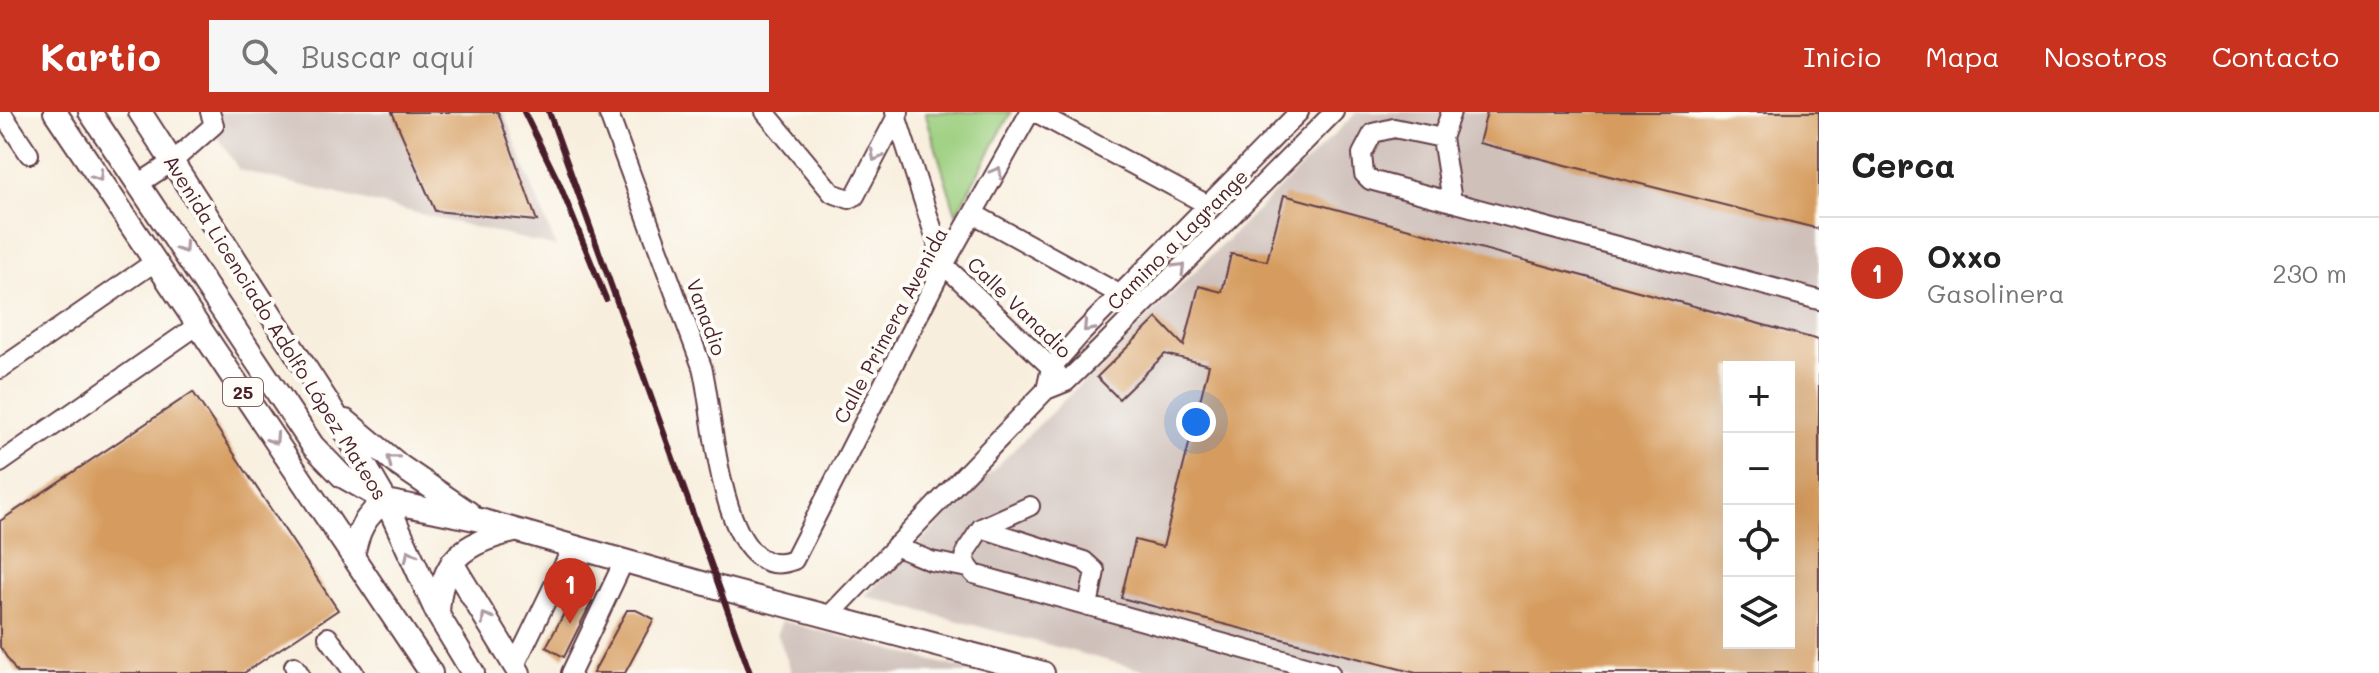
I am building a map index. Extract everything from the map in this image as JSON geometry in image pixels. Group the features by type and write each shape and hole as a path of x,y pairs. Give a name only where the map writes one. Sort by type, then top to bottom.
{"main road":[{"name":"25","path":"55,112 431,673"},
{"path":"90,112 313,446 342,476 386,501 480,520 1043,673"},
{"name":"Avenida Licenciado Adolfo López Mateos","path":"140,112 332,409 386,501 438,615 473,673"},
{"path":"332,409 400,466 480,520"},
{"path":"353,557 360,529 374,509 386,501"},
{"path":"438,615 443,578 452,563 479,541 517,531"},
{"path":"452,563 517,669"}],"street":[{"path":"1,112 29,154"},
{"path":"140,183 172,162 214,125 210,112"},
{"name":"Vanadio","path":"608,112 702,367 711,400 718,470 744,542 766,564 780,566 794,560"},
{"path":"765,112 832,193 845,199 855,196 897,114"},
{"path":"1032,112 1208,205"},
{"name":"Calle Primera Avenida","path":"794,560 944,265 1032,112"},
{"name":"Camino a Lagrange","path":"828,617 1046,390 1066,382 1334,112"},
{"path":"1451,112 1442,138 1452,201"},
{"path":"1296,113 1313,134"},
{"name":"Camino a Lagrange","path":"1046,390 1051,368 1296,113"},
{"path":"897,114 944,265"},
{"path":"1442,138 1382,128 1365,144 1364,174 1370,180 1819,300"},
{"path":"974,214 1119,294"},
{"path":"0,369 156,261"},
{"name":"Calle Vanadio","path":"944,265 1066,382"},
{"path":"0,463 198,325"},
{"path":"968,568 966,551 981,528 1030,506"},
{"path":"981,528 1090,564 1096,577 1088,606"},
{"path":"901,540 941,561 968,568 974,574 1330,673"},
{"path":"517,669 573,546"},
{"path":"571,673 624,561"},
{"path":"328,637 354,673"}],"shaded area":[{"path":"201,112 503,112 556,247 239,170"},
{"path":"1357,112 1819,112 1819,673 1154,673 865,596"},
{"path":"782,621 979,673 792,673 777,633"}],"green space":[{"path":"925,112 1011,112 956,214"}],"building":[{"path":"392,112 498,112 537,221 435,211"},
{"path":"1487,112 1819,112 1819,229 1479,143"},
{"path":"1284,195 1819,340 1819,673 1416,673 1121,598 1135,540 1163,547 1209,365 1165,354 1119,399 1097,377 1157,318 1184,346 1199,286 1222,292 1231,254 1267,261"},
{"path":"193,392 338,610 244,673 17,673 0,647 0,521"},
{"path":"575,593 592,601 564,657 546,647"},
{"path":"627,610 636,610 654,619 625,673 593,673"}],"railway":[{"path":"524,112 559,183 606,299"},
{"path":"549,112 750,673"}],"place":[{"name":"Oxxo","path":"570,624"}]}
